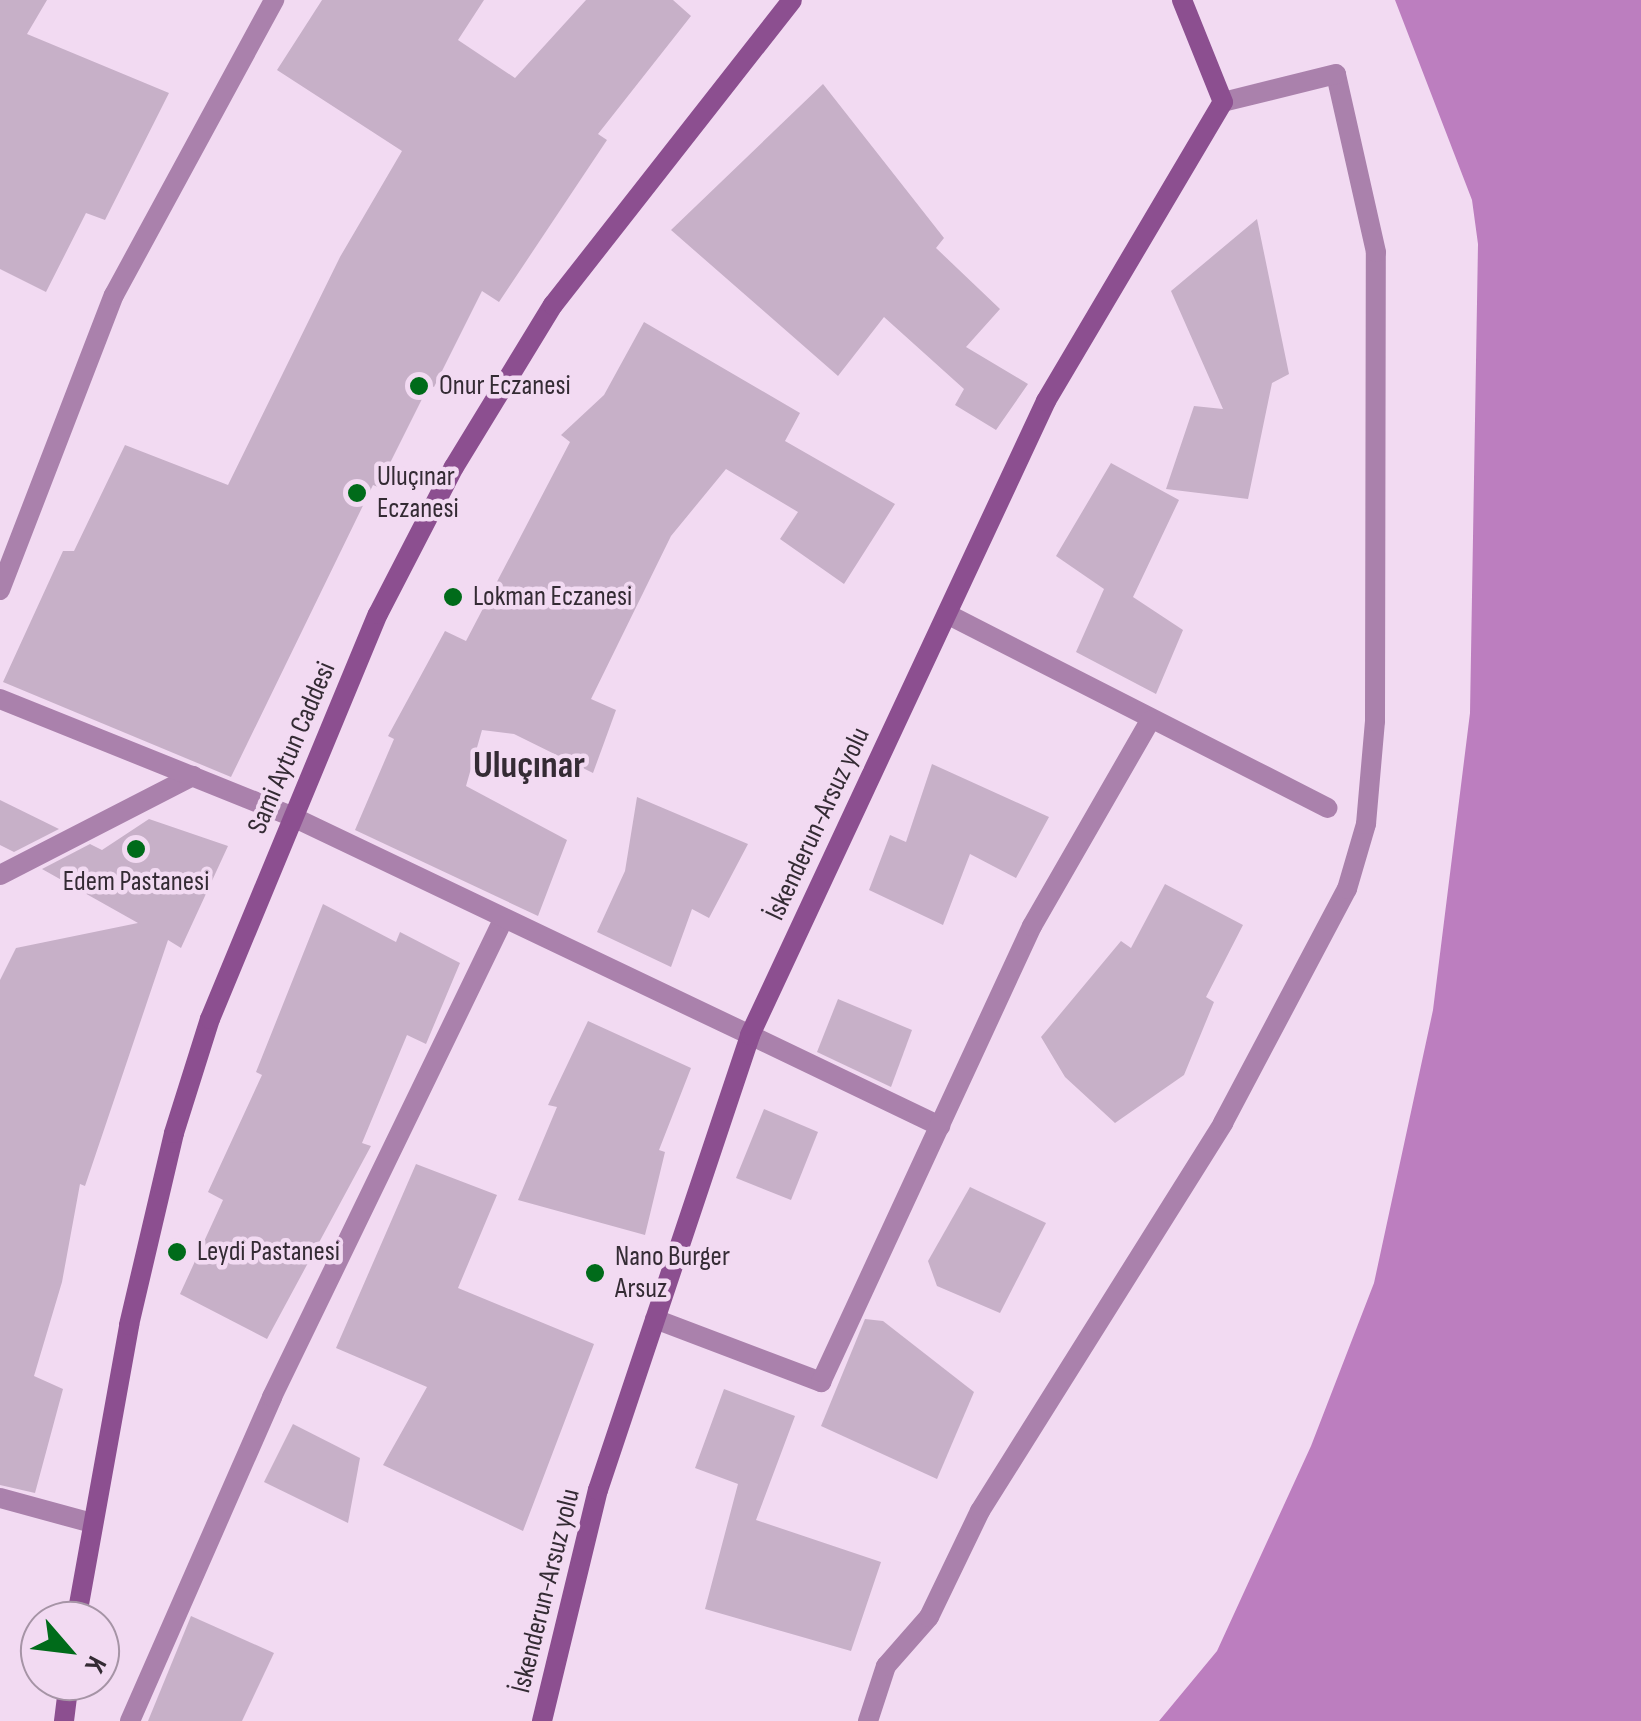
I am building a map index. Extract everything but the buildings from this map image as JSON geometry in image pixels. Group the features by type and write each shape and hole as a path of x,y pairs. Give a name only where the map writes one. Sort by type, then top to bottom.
{"main road":[{"name":"Sami Aytun Caddesi","path":"79,1601 128,1325 174,1133 210,1019 378,614 508,375 594,245 792,0"},
{"path":"1182,0 1223,102"},
{"name":"İskenderun-Arsuz yolu","path":"542,1721 598,1490 750,1035 1046,401 1223,102"}],"street":[{"path":"0,590 114,295 274,0"},
{"path":"868,1721 886,1666 929,1617 980,1511 1232,1108 1347,889 1366,824 1375,722 1376,252 1336,74 1223,102"},
{"path":"947,614 1150,721 1328,808"},
{"path":"0,699 294,816 940,1126"},
{"path":"654,1319 822,1382 1032,926 1150,721"},
{"path":"0,874 194,776"},
{"path":"130,1721 272,1397 504,918"},
{"path":"0,1498 92,1523"}],"shaded area":[{"path":"1395,0 1641,0 1641,1721 1159,1721 1217,1651 1311,1446 1374,1283 1433,1010 1470,713 1478,244 1472,200"}],"place":[{"name":"Onur Eczanesi","path":"419,386"},
{"name":"Uluçınar Eczanesi","path":"357,493"},
{"name":"Lokman Eczanesi","path":"453,597"},
{"name":"Edem Pastanesi","path":"136,849"},
{"name":"Leydi Pastanesi","path":"177,1252"},
{"name":"Nano Burger Arsuz","path":"595,1273"}],"district":[{"name":"Uluçınar","path":"529,766"}]}
